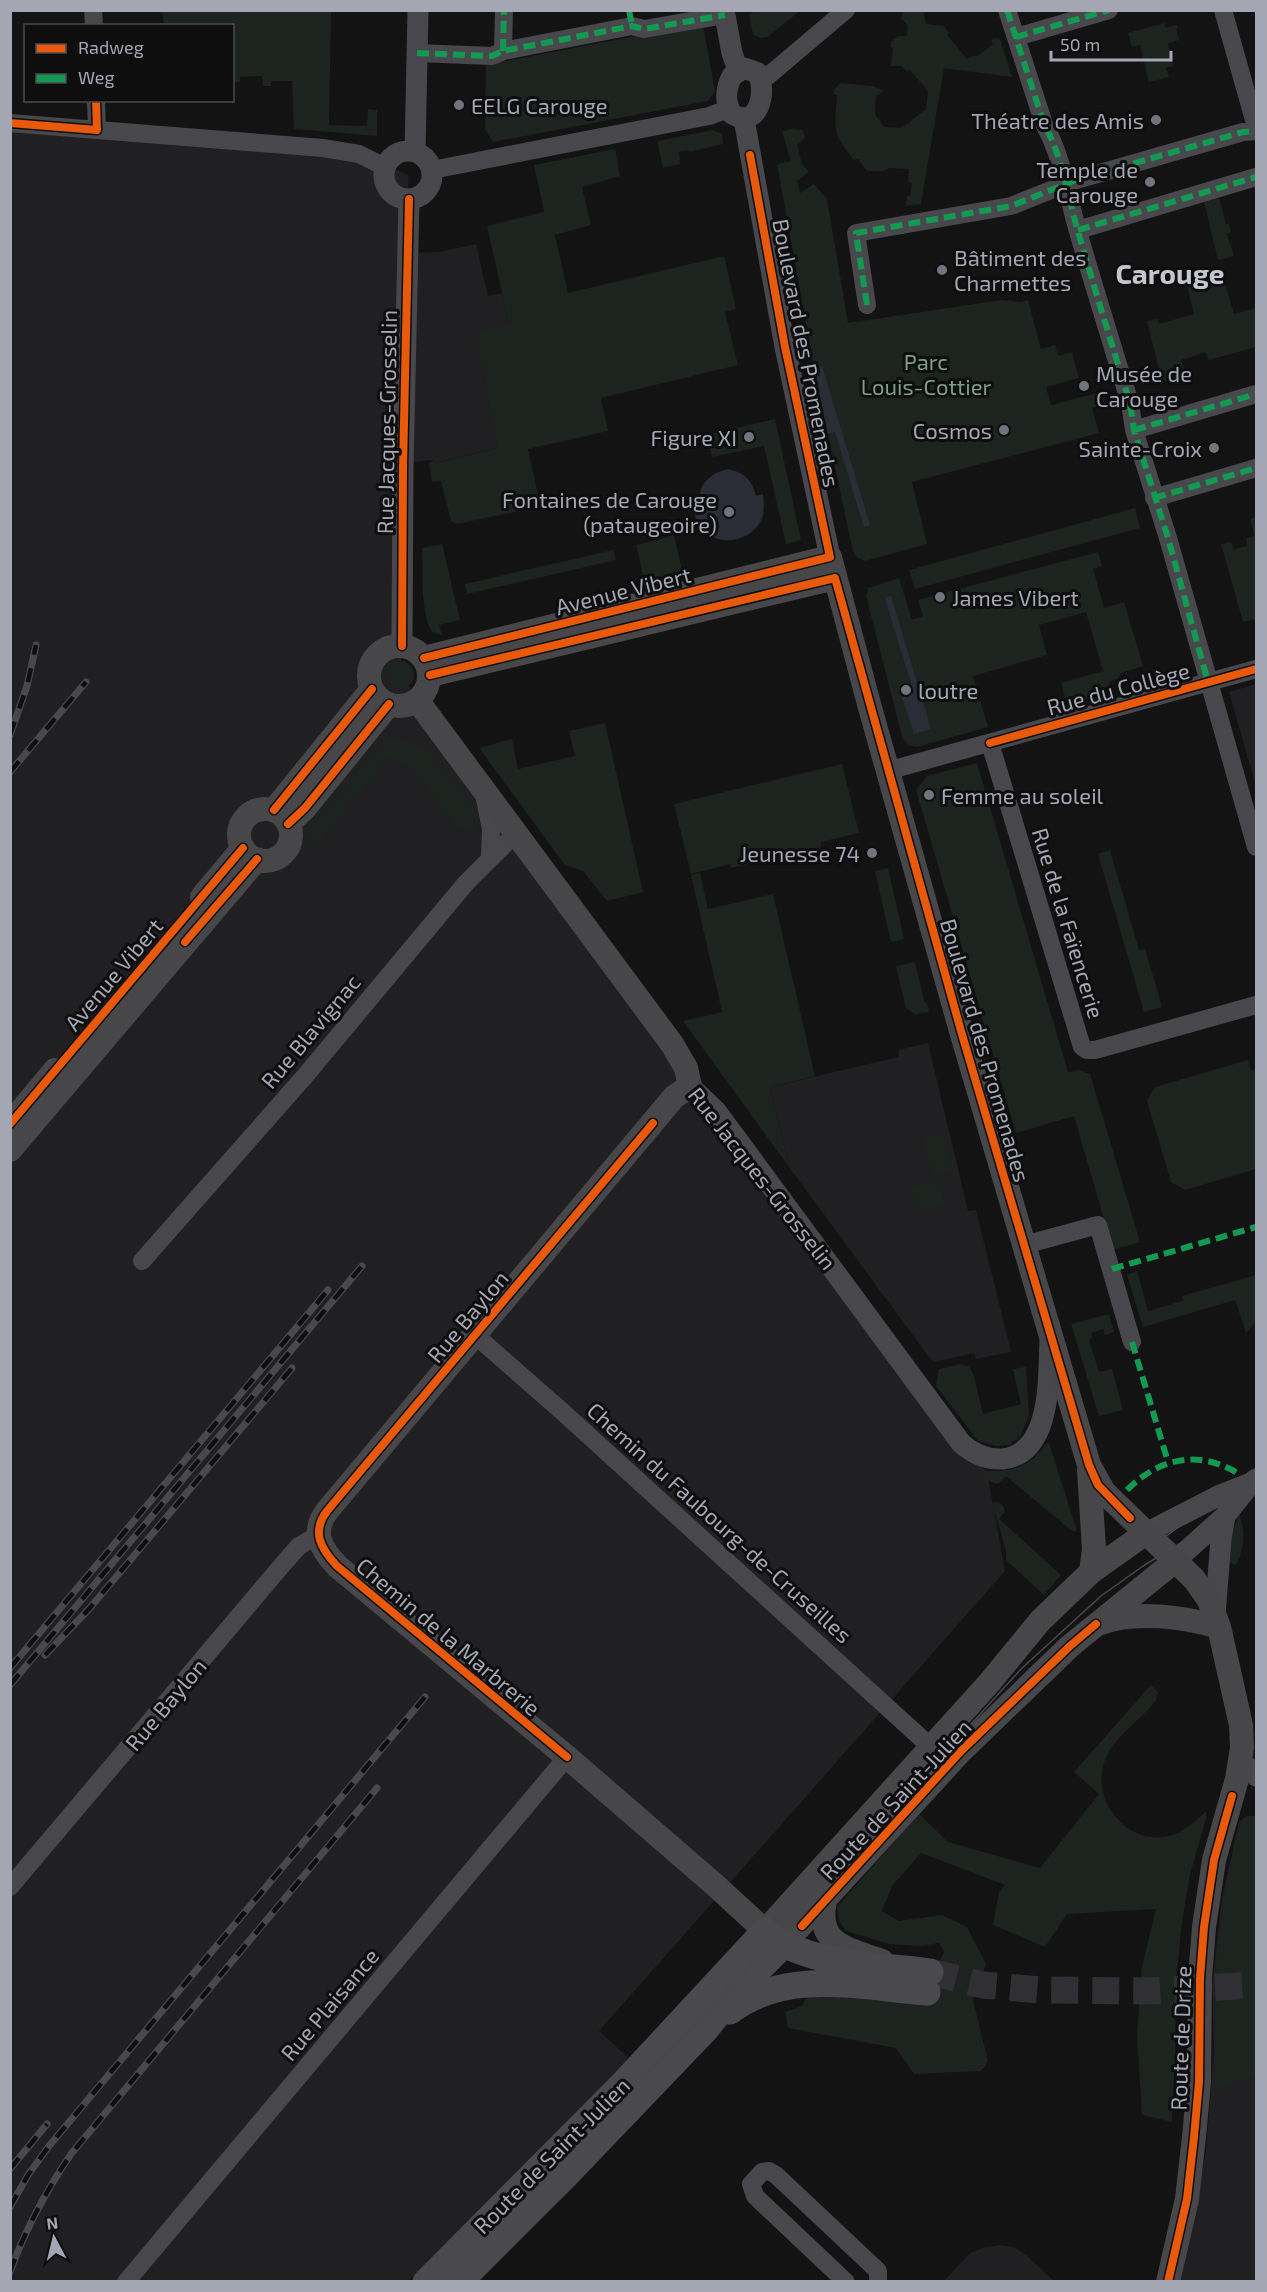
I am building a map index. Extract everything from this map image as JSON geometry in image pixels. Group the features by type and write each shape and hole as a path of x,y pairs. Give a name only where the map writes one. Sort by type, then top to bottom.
{"main road":[{"name":"Avenue Vibert","path":"427,666 833,568"},
{"name":"Boulevard des Promenades","path":"833,568 887,771 1089,1465 1104,1492 1175,1561"},
{"path":"402,646 414,649 427,666 428,686 417,700 404,706 380,696 369,673 375,658 387,648 402,646"},
{"path":"281,817 290,839 283,853 271,860 250,854 240,836 244,820 258,810 281,817 305,808 380,696"},
{"name":"Rue Jacques-Grosselin","path":"417,700 672,1044 686,1068 690,1086"},
{"name":"Avenue Vibert","path":"10,1124 250,854"},
{"name":"Avenue Vibert","path":"10,1150 250,854"},
{"name":"Rue Baylon","path":"318,1536 319,1527 327,1511 674,1097 690,1086"},
{"path":"1089,1465 1094,1549 1091,1572"},
{"name":"Route de Saint-Julien","path":"459,2282 568,2173 705,2030 776,1947 932,1748 990,1682 1025,1637 1091,1572 1116,1553 1138,1526"},
{"name":"Chemin de la Marbrerie","path":"318,1536 325,1553 337,1566 567,1757 715,1885 776,1947"},
{"name":"Route de Saint-Julien","path":"426,2282 624,2083 719,1980 776,1947 825,1901 961,1751 1070,1646 1175,1561"},
{"name":"Route de Drize","path":"1168,2282 1187,2199 1193,2148 1199,2082 1200,1966 1214,1860 1249,1768 1217,1621 1199,1585 1175,1561"},
{"path":"1096,1624 1126,1617 1217,1621"},
{"path":"705,2030 738,2005 760,1994 821,1971 929,1982 834,1941 823,1926 821,1917 825,1901"},
{"path":"776,1947 792,1971 799,1975 821,1971 903,1969"}],"street":[{"path":"415,152 418,10"},
{"path":"503,51 504,10"},
{"path":"761,80 846,10"},
{"path":"1007,10 1044,124 1062,169 1130,403 1134,430 1168,538 1257,847"},
{"path":"1016,37 1109,10"},
{"path":"867,305 856,233 994,211 1065,184 1257,129 1223,10"},
{"path":"417,53 492,56 503,51 630,18 644,29 725,13 738,70"},
{"path":"432,170 709,116 736,114 751,117 760,104 761,80 758,73 751,69 738,70 729,82 726,93 736,114"},
{"path":"96,102 97,130"},
{"name":"Boulevard des Promenades","path":"736,114 833,568"},
{"path":"10,123 212,137 342,150 359,154 385,167"},
{"path":"406,151 415,152 426,159 432,170 430,186 424,193 409,199 400,198 387,188 384,177 385,167 397,154 406,151"},
{"path":"1078,230 1257,177"},
{"name":"Rue Jacques-Grosselin","path":"402,646 409,199"},
{"path":"1134,430 1257,394"},
{"path":"1154,498 1257,468"},
{"name":"Rue du Collège","path":"887,771 1257,669"},
{"name":"Rue de la Faïencerie","path":"990,743 1082,1047 1095,1050 1257,1005"},
{"path":"483,791 491,829 490,857"},
{"name":"Rue Blavignac","path":"142,1261 305,1076 408,950 490,857 516,833"},
{"name":"Rue Jacques-Grosselin","path":"690,1086 716,1111 961,1443 978,1455 1002,1459 1023,1451 1034,1440 1040,1429 1046,1404 1050,1336"},
{"path":"1024,1245 1098,1225 1132,1342"},
{"name":"Chemin du Faubourg-de-Cruseilles","path":"475,1335 593,1439 932,1748"},
{"path":"1138,1526 1254,1481"},
{"path":"1175,1561 1225,1516 1254,1481"},
{"path":"1217,1621 1221,1539 1225,1516"},
{"name":"Rue Baylon","path":"10,1887 283,1564 300,1546 318,1536"},
{"name":"Rue Plaisance","path":"126,2282 567,1757"},
{"path":"846,2282 754,2196 750,2184 762,2172 769,2171 776,2175 878,2271 878,2282"}],"shaded area":[{"path":"10,122 355,151 408,175 411,253 439,252 476,244 488,296 502,293 509,324 498,448 434,463 433,460 403,463 401,676 987,1473 1005,1571 599,2031 632,2061 408,2281 11,2281"},
{"path":"822,366 870,525 864,527 835,432 828,434 814,368"},
{"name":"Fontaines de Carouge (pataugeoire)","path":"728,469 747,478 756,496 763,494 764,508 760,522 749,534 734,540 718,539 703,530 695,516 692,500 699,498 702,487 708,479"},
{"path":"891,596 931,729 914,734 902,697 914,693 885,598"},
{"path":"1256,684 1256,786 1229,692"},
{"path":"928,1043 968,1211 976,1210 1011,1352 976,1359 974,1353 934,1362 789,1167 770,1087 899,1057 898,1050"},
{"path":"1246,1816 1256,1816 1256,2281 1181,2282 1206,2151 1214,2053 1212,1986 1222,1899 1239,1822"},
{"path":"998,2245 1013,2247 1026,2255 1054,2281 944,2281 970,2253"}],"green space":[{"path":"159,11 331,11 329,125 367,126 368,109 377,110 377,136 294,129 292,81 271,81 271,86 263,86 262,76 240,77 240,82 234,83 234,24 164,24 163,16"},
{"path":"755,11 800,11 767,37 760,38 753,34 749,14"},
{"path":"903,11 923,11 926,24 944,26 949,33 947,35 967,59 971,56 978,56 993,44 991,41 994,38 1000,39 1012,77 944,68 921,204 906,206 912,183 908,182 909,169 889,168 885,171 867,171 858,159 854,160 841,143 836,130 837,95 834,94 834,89 841,83 873,86 884,91 876,97 875,114 884,127 902,128 926,109 928,91 910,70 907,72 902,66 891,66 893,48 891,42 898,36 907,36 908,26 901,18"},
{"path":"1164,23 1165,28 1177,25 1178,29 1176,29 1179,40 1168,43 1173,66 1166,68 1169,77 1149,82 1140,45 1132,47 1128,33"},
{"path":"703,25 715,91 708,101 493,142 485,129 486,63"},
{"path":"713,130 722,134 723,144 679,152 680,164 663,168 657,141"},
{"name":"Parc Louis-Cottier","path":"803,130 805,138 797,145 802,164 809,172 797,181 800,193 814,184 827,199 848,323 1002,300 1020,302 1028,300 1041,349 1055,345 1058,356 1072,352 1079,378 1046,387 1051,405 1101,392 1105,404 1092,408 1099,433 912,482 927,544 865,561 853,552 814,368 777,164 791,161 782,131"},
{"path":"615,149 620,176 582,187 591,225 555,235 568,293 724,256 736,309 725,312 738,365 601,398 608,431 528,449 538,495 529,499 529,509 456,524 451,521 441,481 432,482 429,463 434,460 435,463 498,448 476,332 509,324 487,226 544,212 534,165"},
{"path":"1219,198 1226,224 1229,224 1231,232 1227,234 1234,256 1218,260 1204,202"},
{"path":"1222,273 1234,314 1256,308 1256,347 1209,360 1205,352 1181,360 1186,375 1162,382 1147,321 1157,319 1159,324 1194,314 1186,283"},
{"path":"775,419 801,540 786,544 764,446 712,457 706,435"},
{"path":"1135,508 1140,528 915,589 909,570"},
{"path":"1256,517 1256,619 1243,622 1221,544 1231,542 1234,549 1247,546 1246,538 1255,536 1250,519"},
{"path":"674,535 683,575 645,584 636,545"},
{"path":"442,544 460,620 439,625 442,635 432,632 428,623 423,591 422,548"},
{"path":"613,550 616,560 467,594 465,584"},
{"path":"1098,552 1102,566 1093,569 1104,608 1124,602 1143,666 1121,673 1118,678 1109,682 1112,693 1070,704 1066,701 1061,683 1103,671 1086,612 1039,625 1047,655 973,676 988,727 917,747 908,745 902,737 866,596 868,588 899,578 912,620 923,616 918,600"},
{"path":"400,661 410,665 414,675 410,685 400,689 390,685 386,675 390,665"},
{"path":"605,723 643,892 607,901 583,871 565,865 479,748 512,739 518,769 575,756 569,731"},
{"path":"386,739 414,743 442,767 474,809 478,821 477,830 458,827 416,772 389,757 310,853 306,844 310,828"},
{"path":"977,763 1068,1072 1079,1070 1090,1074 1140,1242 1113,1250 1074,1116 1016,1133 916,790 927,776"},
{"path":"842,764 859,833 821,842 821,847 731,868 730,864 691,874 674,804"},
{"path":"1110,850 1139,950 1145,949 1162,1007 1144,1012 1098,854"},
{"path":"888,868 904,939 891,942 875,871"},
{"path":"700,873 708,909 773,894 815,1076 770,1087 789,1167 683,1021 722,1012 691,875"},
{"path":"915,962 929,1012 915,1014 906,1008 896,966"},
{"path":"1248,1060 1251,1071 1256,1069 1256,1169 1185,1190 1171,1182 1147,1101 1155,1087"},
{"path":"942,1133 952,1171 932,1175 923,1137"},
{"path":"939,1181 945,1204 916,1211 911,1187"},
{"path":"1137,1271 1148,1311 1183,1301 1182,1296 1256,1275 1256,1321 1246,1333 1235,1300 1143,1327 1127,1275"},
{"path":"1109,1314 1114,1332 1105,1335 1103,1329 1091,1333 1092,1338 1089,1340 1099,1372 1112,1369 1123,1410 1099,1416 1071,1324"},
{"path":"961,1364 969,1367 973,1373 983,1414 1021,1404 1013,1369 1026,1367 1029,1416 1020,1436 1009,1445 996,1446 978,1441 936,1386 939,1369"},
{"path":"1049,1443 1077,1531 1072,1531 1006,1476 998,1484 989,1481 983,1475 983,1471 1012,1469 1027,1463"},
{"path":"997,1502 1003,1505 1005,1511 999,1519 1061,1575 1044,1595 1006,1560 1006,1551 992,1503"},
{"path":"1239,1514 1244,1540 1236,1565 1226,1561 1231,1536"},
{"path":"1151,1685 1158,1692 1156,1700 1113,1745 1104,1763 1102,1778 1103,1793 1109,1807 1129,1829 1142,1835 1157,1837 1172,1835 1190,1825 1206,1811 1206,1819 1190,1874 1182,1922 1176,1981 1172,2122 1142,2115 1137,2035 1142,1966 1156,1909 1067,1914 1045,1947 993,1925 999,1892 1005,1885 921,1853 892,1886 882,1911 899,1921 942,1915 967,1927 986,1964 973,2000 988,2061 981,2071 914,2074 896,2048 788,2028 785,2012 802,2006 809,1994 938,1965 944,1952 939,1943 920,1946 889,1944 846,1931 839,1921 837,1907 919,1814 948,1842 1040,1868 1099,1794 1074,1772"},
{"path":"1247,1818 1256,1818 1256,2075 1214,2090 1216,2059 1214,1979 1224,1901 1235,1841 1241,1822"}],"tunnel":[{"path":"930,1972 983,1985 1040,1990 1151,1991 1256,1985"}],"tram line":[{"path":"1219,10 1256,140"},
{"path":"1157,1543 1256,1474"},
{"path":"442,2282 602,2122 775,1940 1021,1669 1101,1596 1143,1566 1202,1530 1256,1484"}],"railway":[{"path":"10,735 27,686 36,645"},
{"path":"10,772 86,682"},
{"path":"10,1685 362,1266"},
{"path":"10,1668 328,1290"},
{"path":"45,1655 89,1609 292,1368"},
{"path":"10,2207 28,2175 49,2146 425,1697"},
{"path":"10,2272 37,2211 71,2154 377,1788"},
{"path":"10,2169 47,2124"}],"marked path":[{"path":"503,51 504,10"},
{"path":"629,10 632,26"},
{"path":"1007,10 1044,124 1060,162 1083,250 1130,403 1134,430 1168,538 1208,682"},
{"path":"1016,37 1109,10"},
{"path":"417,53 492,56 503,51 632,26 644,29 725,15"},
{"path":"867,305 856,233 1011,206 1076,180 1243,132 1256,131"},
{"path":"1078,230 1256,177"},
{"path":"1134,430 1256,394"},
{"path":"1154,498 1256,468"},
{"path":"1112,1269 1256,1227"},
{"path":"1132,1342 1168,1462"},
{"path":"1127,1490 1152,1470 1180,1461 1209,1461 1239,1474"}],"cycle path":[{"path":"10,123 97,130 96,102"},
{"path":"424,658 830,557 785,347 750,155"},
{"path":"402,646 409,199"},
{"path":"430,675 835,578 961,1031 1089,1465 1098,1485 1130,1518"},
{"path":"990,743 1256,669"},
{"path":"274,810 372,689"},
{"path":"288,824 305,808 389,704"},
{"path":"10,1124 243,848"},
{"path":"185,942 257,859"},
{"path":"567,1757 337,1566 326,1553 319,1533 322,1519 327,1511 653,1123"},
{"path":"802,1926 961,1751 1096,1624"},
{"path":"1168,2282 1187,2199 1194,2137 1199,2082 1200,1978 1204,1927 1214,1860 1232,1796"}],"place":[{"name":"EELG Carouge","path":"459,105"},
{"name":"Théatre des Amis","path":"1156,120"},
{"name":"Temple de Carouge","path":"1150,182"},
{"name":"Bâtiment des Charmettes","path":"942,270"},
{"name":"Musée de Carouge","path":"1084,386"},
{"name":"Cosmos","path":"1004,430"},
{"name":"Figure XI","path":"749,437"},
{"name":"Sainte-Croix","path":"1214,448"},
{"name":"Fontaines de Carouge (pataugeoire)","path":"729,512"},
{"name":"James Vibert","path":"940,597"},
{"name":"loutre","path":"906,690"},
{"name":"Femme au soleil","path":"929,795"},
{"name":"Jeunesse 74","path":"872,853"}],"district":[{"name":"Carouge","path":"1170,273"}]}
